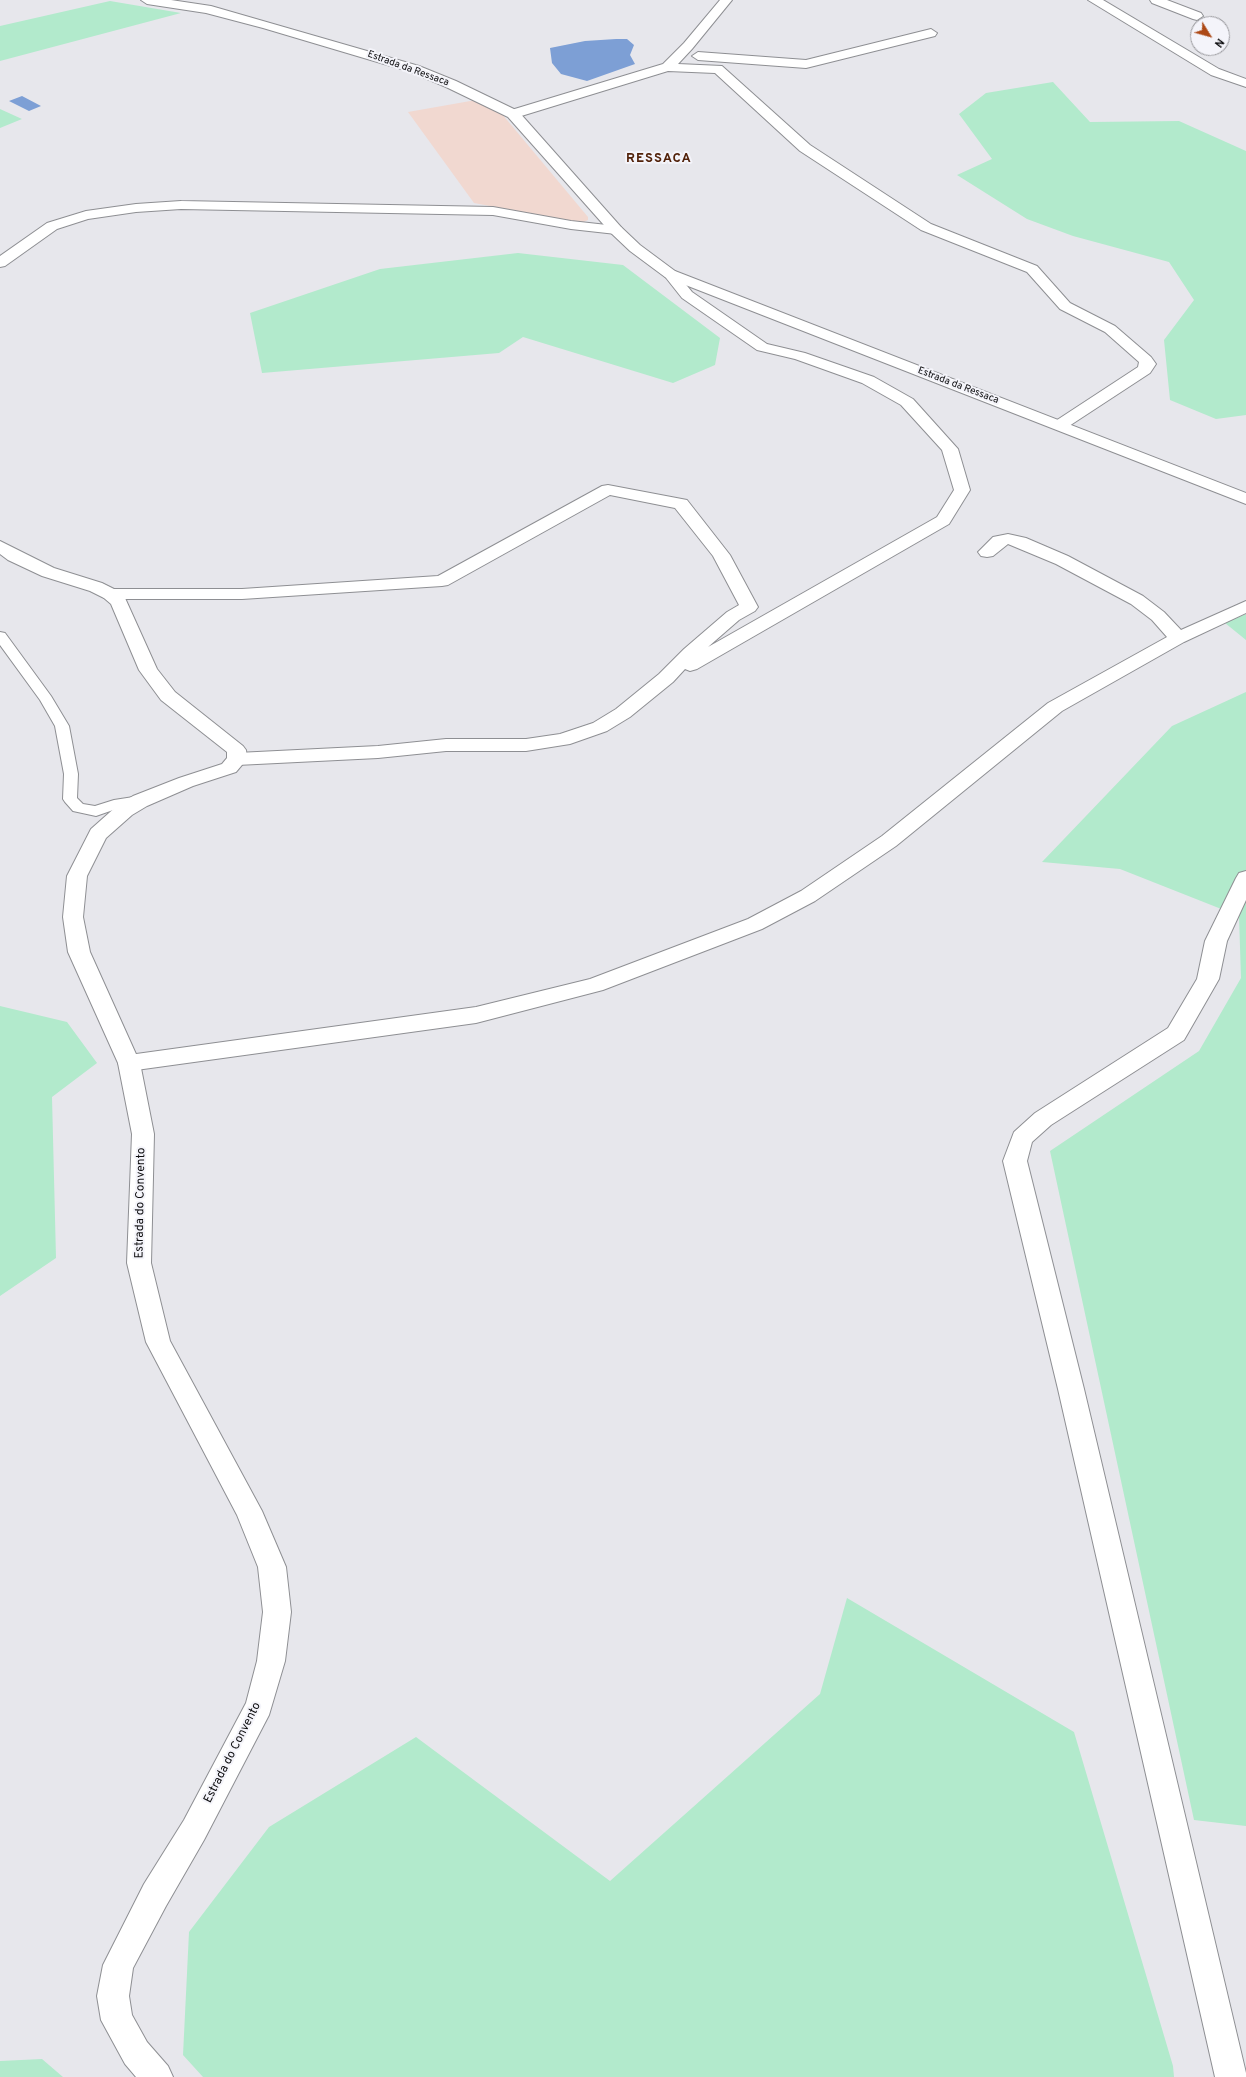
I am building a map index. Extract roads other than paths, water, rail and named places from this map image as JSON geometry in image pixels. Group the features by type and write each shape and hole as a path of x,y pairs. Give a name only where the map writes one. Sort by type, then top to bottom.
{"street":[{"name":"Estrada da Ressaca","path":"147,0 207,9 267,25 374,56 414,69 451,84 513,114 616,230 635,248 670,274 1060,425 1246,499"},
{"path":"667,67 679,56 726,0"},
{"path":"1094,0 1215,72 1246,84"},
{"path":"1156,0 1197,16"},
{"path":"679,56 728,57 748,60 806,64 931,33"},
{"path":"513,114 667,67 718,69 805,148 926,228 1032,269 1065,306 1110,329 1146,360 1148,364 1144,370 1060,425"},
{"path":"0,263 52,226 86,215 136,208 181,206 493,211 571,225 616,230"},
{"path":"666,678 943,520 962,490 950,449 907,402 868,380 800,356 762,347 687,295 670,274"},
{"path":"0,546 14,556 48,572 96,587 110,594 120,602 125,620 148,670 168,696 236,750 237,759 378,752 446,745 526,745 563,740 600,727 623,713 666,678 702,642 733,616 749,607 722,555 681,504 608,490 442,581 242,594 110,594"},
{"path":"987,552 999,541 1008,539 1020,542 1062,560 1138,600 1158,616 1178,638"},
{"path":"129,1063 476,1015 595,985 754,924 808,896 889,841 1055,707 1178,638 1246,606"},
{"name":"Estrada do Convento","path":"157,2077 136,2053 117,2020 113,1996 118,1964 155,1895 194,1830 258,1706 271,1661 277,1612 272,1567 249,1510 158,1342 139,1263 143,1134 129,1063 79,952 74,917 77,876 98,834 125,810 140,801 186,782 229,768 237,759"},
{"path":"1231,2077 1071,1389 1015,1162 1022,1138 1044,1119 1176,1034 1208,979 1216,942 1246,878"}],"lane":[{"path":"0,636 46,699 62,726 71,774 70,799 78,808 96,810 114,805 140,801"}],"water":[{"path":"627,39 634,45 630,55 635,64 587,81 561,74 552,63 550,48 585,41"},
{"path":"22,96 41,106 29,111 9,101"}],"district":[{"name":"RESSACA","path":"659,159"}]}
